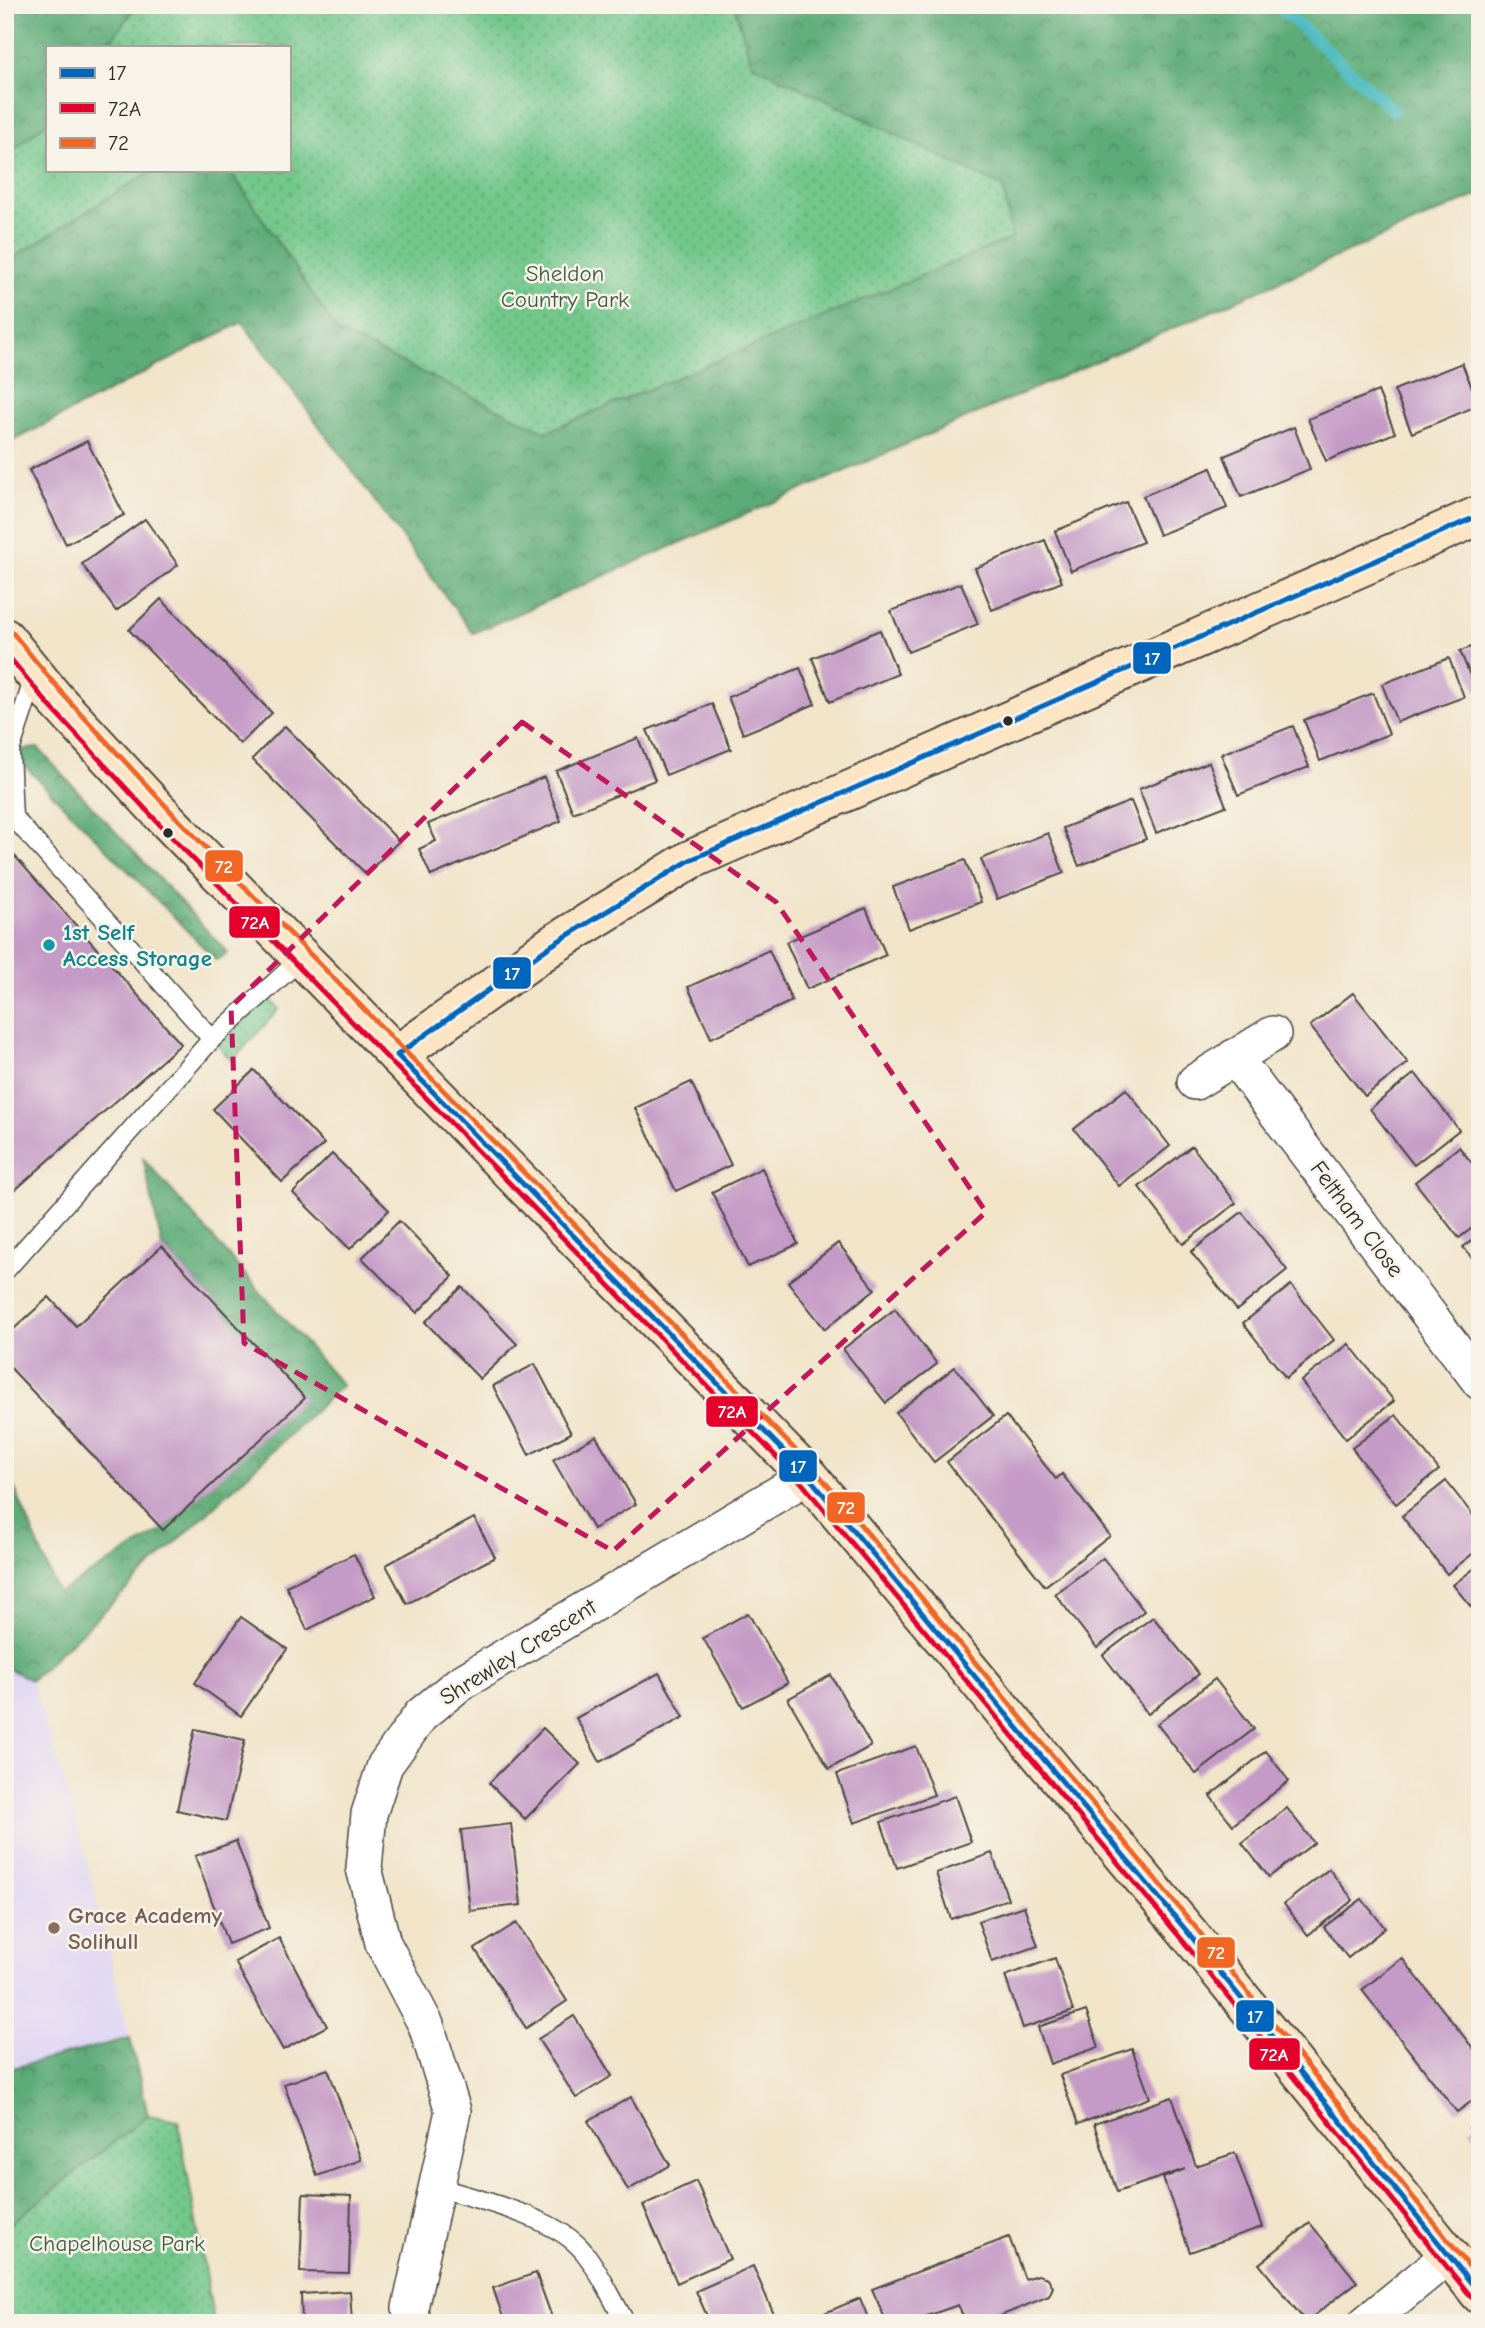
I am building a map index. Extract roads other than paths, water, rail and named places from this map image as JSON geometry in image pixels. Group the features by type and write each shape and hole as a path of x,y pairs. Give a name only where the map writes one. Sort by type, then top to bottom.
{"street":[{"path":"397,1055 552,945 690,860 1480,515"},
{"path":"5,638 35,675 169,822 808,1476 1190,1935 1447,2257 1480,2294"},
{"path":"1195,1082 1273,1034"},
{"name":"Feltham Close","path":"1234,1057 1480,1382"},
{"name":"Shrewley Crescent","path":"412,2323 410,2308 453,2111 426,2025 383,1943 364,1868 369,1814 385,1765 421,1715 458,1684 808,1476"},
{"path":"1366,2323 1447,2257"}],"lane":[{"path":"35,675 10,751 13,817 212,1039"},
{"path":"5,1271 212,1039 302,958"},
{"path":"437,2187 534,2220 573,2241 584,2252 626,2323"}],"waterway":[{"path":"1277,5 1394,111"}],"place":[{"name":"1st Self Access Storage","path":"49,945"},
{"name":"Grace Academy Solihull","path":"54,1928"}],"park label":[{"name":"Sheldon Country Park","path":"565,286"},
{"name":"Chapelhouse Park","path":"117,2243"}]}
